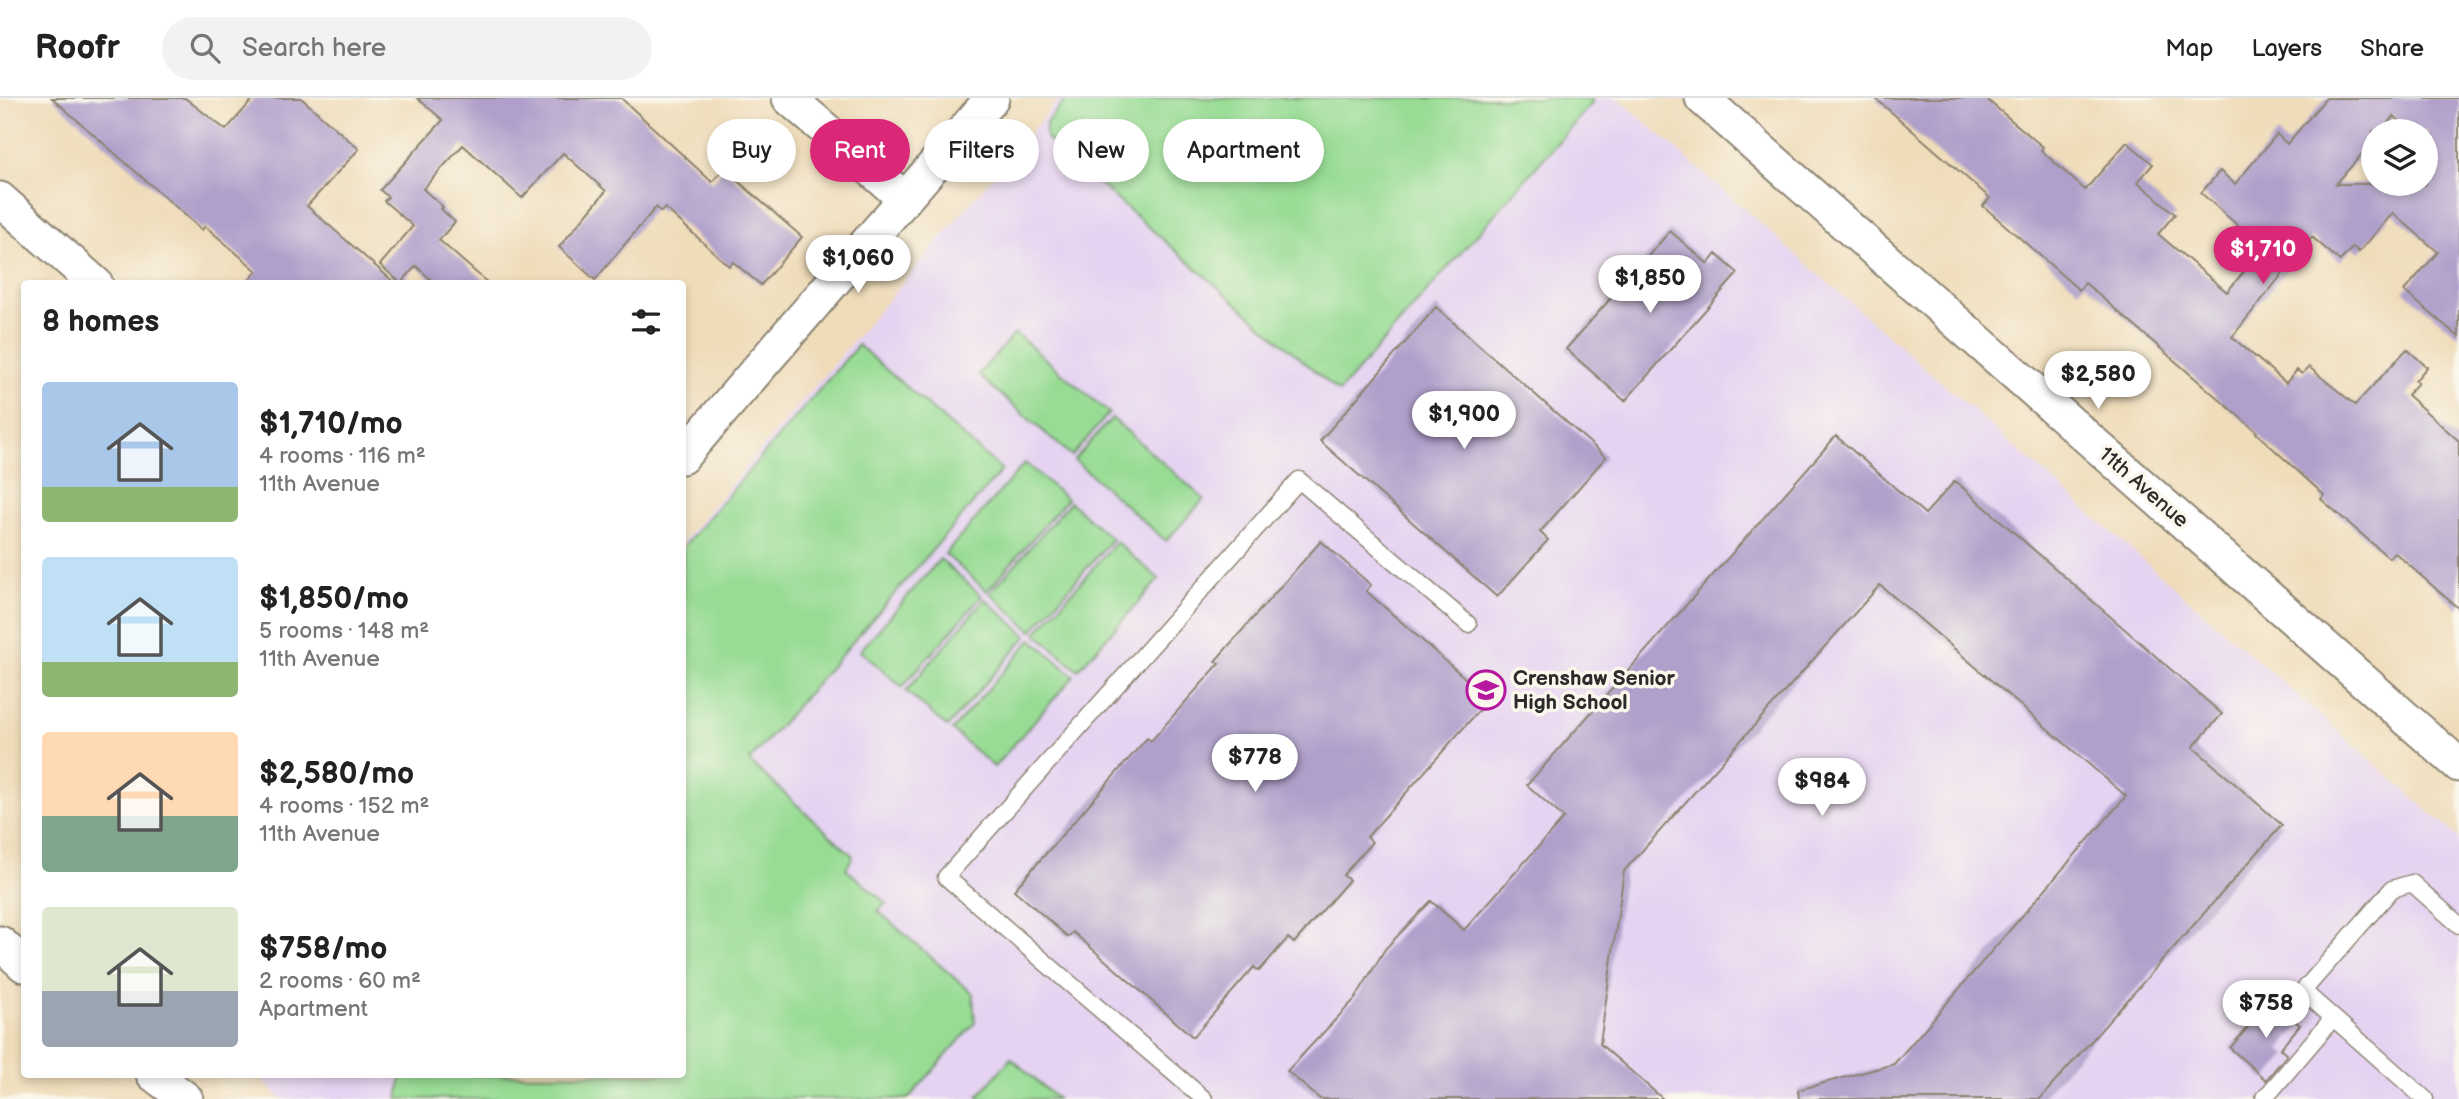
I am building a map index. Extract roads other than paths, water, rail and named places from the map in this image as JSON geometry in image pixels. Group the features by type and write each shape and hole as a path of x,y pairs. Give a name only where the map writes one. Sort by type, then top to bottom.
{"street":[{"path":"789,98 905,199"},
{"path":"686,452 992,98"},
{"name":"11th Avenue","path":"1702,98 2459,765"},
{"path":"0,199 91,280"},
{"path":"0,943 21,962"}],"lane":[{"path":"1204,1099 946,877 1299,480 1468,624"},
{"path":"2425,1099 2303,991 2392,889 2412,883 2459,925"},
{"path":"2264,1099 2333,1018"}],"place":[{"name":"Crenshaw Senior High School","path":"1486,690"}]}
